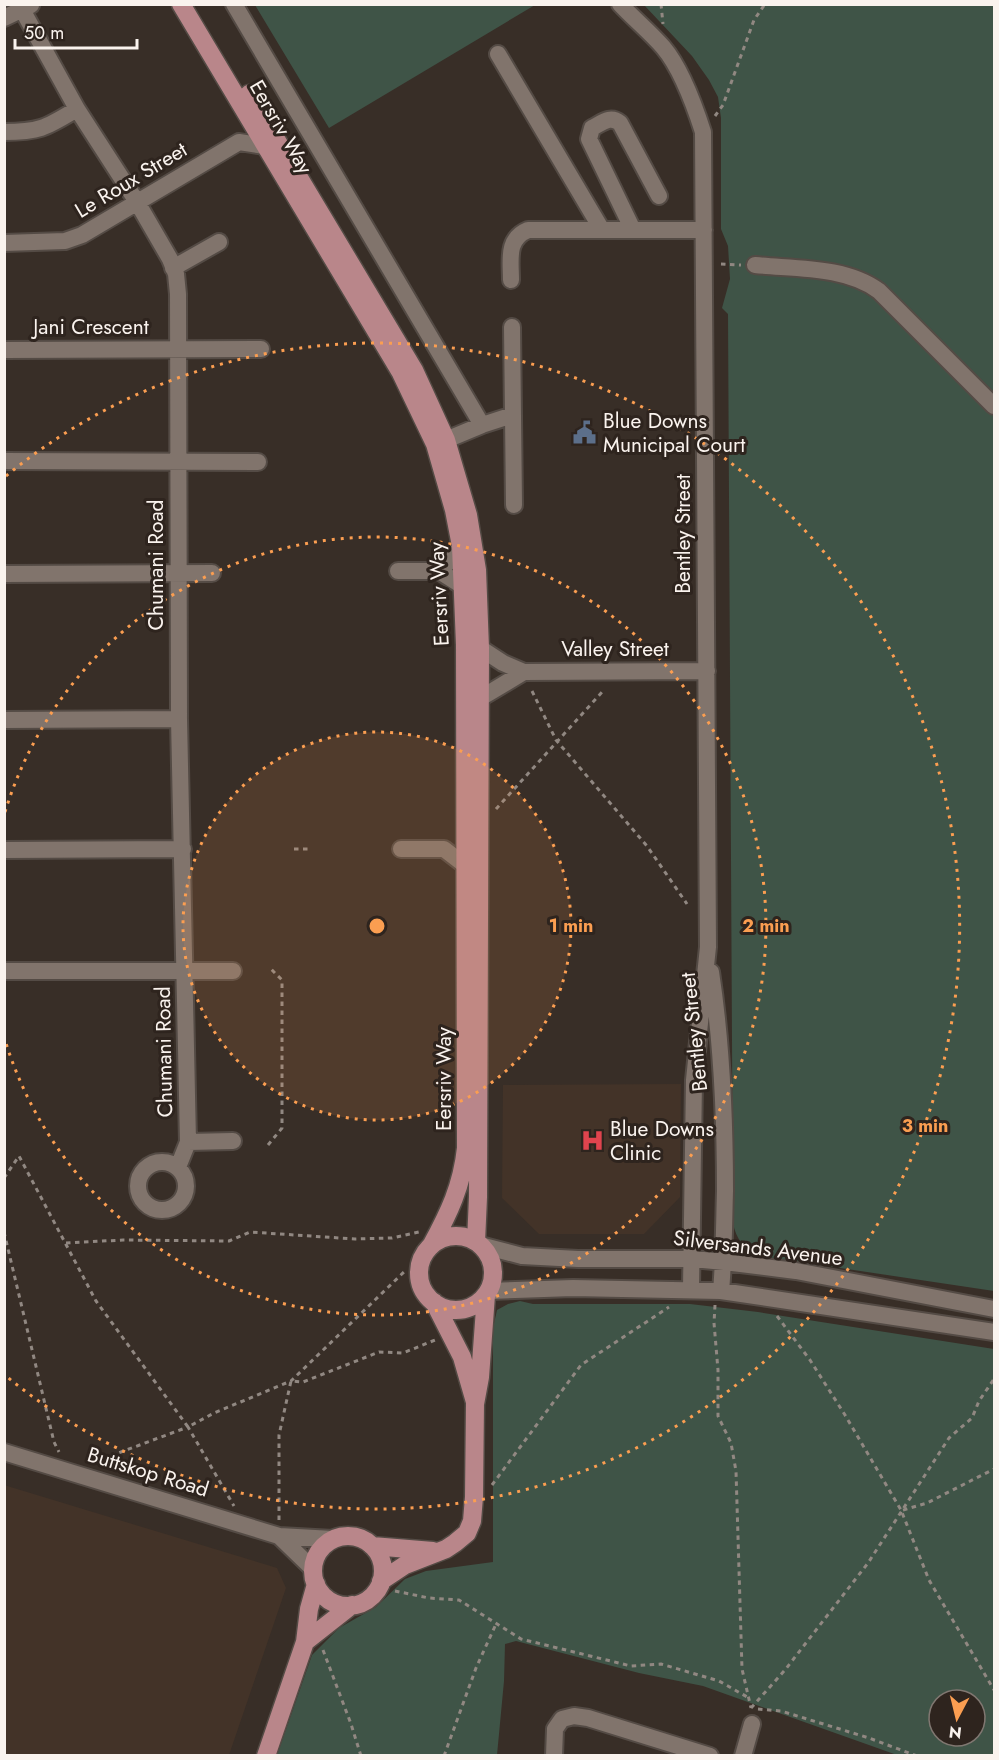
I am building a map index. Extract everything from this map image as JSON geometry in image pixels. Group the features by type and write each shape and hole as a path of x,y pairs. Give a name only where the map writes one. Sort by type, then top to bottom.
{"main road":[{"name":"Eersriv Way","path":"181,4 406,383 435,444 454,510 461,546 464,587 466,1148 464,1167 453,1206 428,1239"},
{"name":"Eersriv Way","path":"196,4 414,370 446,440 461,488 477,570 480,648 481,922 478,1244"},
{"path":"314,1576 322,1594 330,1601 341,1605 352,1605 368,1599 386,1585 405,1565 455,1543 466,1533 472,1521 475,1404 480,1377 487,1293 492,1281 493,1269 488,1254 478,1244 466,1238 428,1239 419,1275 422,1288 434,1302 453,1337 462,1357 475,1404"},
{"path":"434,1302 444,1308 461,1310 472,1307 487,1293"},
{"path":"313,1644 309,1609 314,1576 320,1550 333,1539 353,1536 372,1546 379,1554 386,1585"},
{"path":"372,1546 437,1551"},
{"path":"266,1755 313,1644 352,1605"}],"street":[{"path":"234,4 482,425"},
{"name":"Bentley Street","path":"620,4 665,49 693,103 703,132 708,947 694,1080 691,1289"},
{"path":"4,18 24,6"},
{"name":"Chumani Road","path":"24,6 77,109 137,202 173,268 178,294 179,719 188,1142 178,1167"},
{"path":"498,54 602,230"},
{"path":"4,132 34,131 48,127 77,109"},
{"path":"245,111 244,126 239,142 264,146"},
{"path":"633,230 589,139 592,128 608,119 614,119 620,123 659,196"},
{"name":"Le Roux Street","path":"4,243 65,241 82,236 239,142"},
{"path":"511,280 512,246 516,236 522,232 534,229 704,230"},
{"path":"173,268 219,242"},
{"path":"755,265 843,274 868,283 879,291 994,406"},
{"path":"512,327 514,505"},
{"name":"Jani Crescent","path":"4,350 261,350"},
{"path":"446,440 513,415"},
{"path":"4,461 258,462"},
{"path":"440,571 461,546"},
{"path":"398,571 440,571 464,587"},
{"path":"4,574 212,573"},
{"name":"Valley Street","path":"480,648 503,663 524,672 707,671"},
{"path":"479,699 524,672"},
{"path":"4,720 179,719"},
{"path":"444,849 457,837 465,825"},
{"path":"4,850 183,849"},
{"path":"401,849 444,849 466,866"},
{"name":"Bentley Street","path":"708,947 717,1006 725,1135 724,1262 718,1297"},
{"path":"4,971 232,971"},
{"path":"694,1080 722,1080"},
{"path":"188,1142 233,1141"},
{"name":"Silversands Avenue","path":"478,1244 522,1256 578,1259 693,1259 796,1271 994,1309"},
{"path":"487,1293 562,1288 691,1289 718,1297 994,1332"},
{"name":"Buttskop Road","path":"4,1452 279,1530 333,1539"},
{"name":"Buttskop Road","path":"279,1530 314,1576"},
{"path":"554,1755 555,1728 562,1719 574,1716 597,1720 710,1755"},
{"path":"743,1755 752,1716"}],"path":[{"path":"703,132 723,105 754,20 765,4"},
{"path":"704,264 755,265"},
{"path":"532,691 556,740 646,846 687,904"},
{"path":"493,812 556,740 603,691"},
{"path":"294,849 310,849"},
{"path":"268,1145 282,1128 282,980 270,968"},
{"path":"4,1178 19,1156 96,1301 188,1427 237,1511"},
{"path":"66,1243 123,1240 230,1241 250,1232 356,1239 428,1239"},
{"path":"4,1233 54,1442 61,1457"},
{"path":"87,1465 188,1427 214,1413 291,1381 405,1271"},
{"path":"718,1297 714,1323 718,1370 718,1416 731,1443 736,1471 742,1669 752,1716"},
{"path":"491,1486 581,1365 678,1301"},
{"path":"774,1311 810,1360 845,1414 901,1510 929,1580 994,1690"},
{"path":"291,1381 303,1382 379,1352 402,1353 440,1339"},
{"path":"752,1716 868,1563 949,1438 972,1418 979,1401 994,1379"},
{"path":"279,1530 281,1486 279,1435 291,1381"},
{"path":"901,1510 927,1503 994,1469"},
{"path":"386,1585 429,1598 459,1600 521,1639 631,1666 661,1664 719,1681 749,1698"},
{"path":"444,1755 476,1668 496,1623"},
{"path":"313,1644 351,1724 360,1755"},
{"path":"752,1716 781,1711 869,1737 917,1755"}],"shaded area":[{"name":"Blue Downs Clinic","path":"681,1084 680,1197 644,1234 539,1234 502,1198 503,1085"},
{"path":"4,1485 277,1568 286,1588 229,1755 5,1755"}],"green space":[{"path":"255,5 535,5 329,128"},
{"path":"644,5 994,5 994,1291 760,1256 745,1247 734,1229 728,314 722,308 730,279 728,246 721,229 721,118 718,97 709,80 692,56"},
{"path":"520,1301 533,1304 690,1304 758,1312 994,1349 994,1755 897,1755 703,1686 639,1673 516,1641 505,1644 497,1755 277,1755 312,1655 339,1628 376,1607 405,1579 426,1571 493,1562 493,1328 497,1310"}],"place":[{"name":"Blue Downs Municipal Court","path":"585,433"},
{"name":"Blue Downs Clinic","path":"592,1141"}]}
